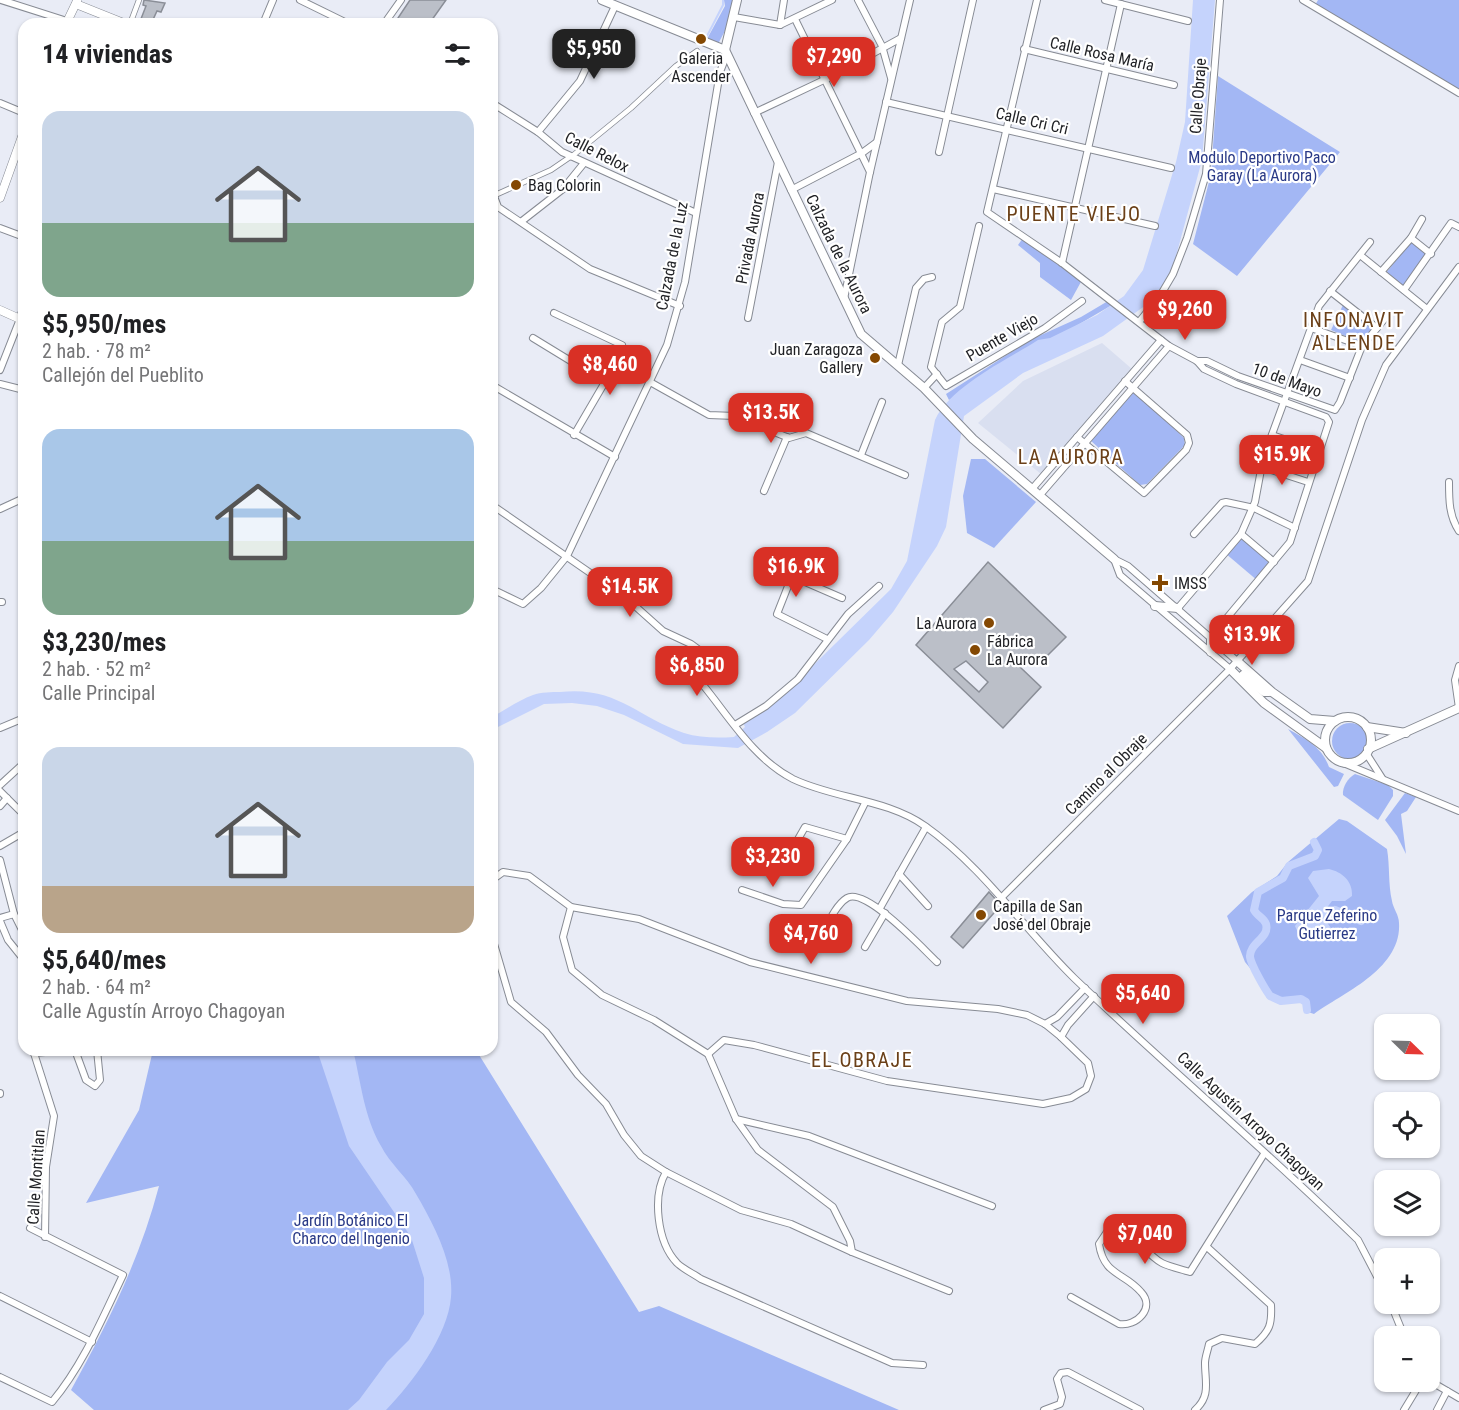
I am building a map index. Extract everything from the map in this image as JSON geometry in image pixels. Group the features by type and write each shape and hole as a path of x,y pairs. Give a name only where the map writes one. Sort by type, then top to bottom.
{"main road":[{"path":"602,0 726,52"},
{"name":"Calzada de la Luz","path":"726,52 737,0"},
{"name":"Calzada de la Aurora","path":"726,52 861,334 924,388 971,437 1113,559"},
{"path":"1155,606 1178,608"},
{"path":"1211,652 1212,637"},
{"path":"1237,661 1272,692 1310,719 1335,721 1352,717 1367,727 1407,733"},
{"path":"1230,669 1236,669 1264,692 1272,692"},
{"path":"1230,669 1264,703 1326,748 1341,762 1350,762 1367,751 1459,708"},
{"path":"1326,748 1325,738 1328,728 1335,721"},
{"path":"1367,727 1370,734 1367,751"}],"street":[{"path":"1,0 53,18"},
{"path":"131,18 139,0"},
{"path":"266,18 273,0"},
{"path":"300,0 337,18"},
{"path":"388,18 401,0"},
{"path":"780,25 784,0"},
{"path":"734,17 780,25 832,0"},
{"path":"858,0 882,46 892,78"},
{"path":"844,299 870,172 910,0"},
{"path":"939,152 974,0"},
{"path":"1037,0 993,189 1155,226"},
{"path":"1105,0 1188,21"},
{"name":"Calle Obraje","path":"1139,322 1160,296 1173,274 1206,174 1220,0"},
{"path":"1307,1 1459,93"},
{"path":"69,18 77,2 114,18"},
{"path":"1062,263 1121,4"},
{"path":"538,132 580,81 615,6"},
{"path":"795,19 870,172"},
{"path":"754,113 826,79 882,46 901,38"},
{"name":"Calle Rosa María","path":"1024,49 1174,85"},
{"path":"498,192 551,170 571,157 631,108 676,66 697,51"},
{"name":"Calzada de la Luz","path":"498,592 523,604 541,588 567,556 668,345 680,306 720,72 726,52"},
{"name":"Calle Cri Cri","path":"886,102 947,114 1171,168"},
{"path":"0,103 18,110"},
{"name":"Calle Relox","path":"498,107 538,132 571,157 696,213"},
{"path":"791,190 862,153 877,141"},
{"path":"0,198 18,148"},
{"name":"Privada Aurora","path":"748,318 778,162"},
{"path":"522,221 563,189 584,163"},
{"name":"10 de Mayo","path":"993,189 987,212 1062,263 1161,340 1197,361 1204,369 1229,381 1328,418 1319,451"},
{"path":"498,207 522,221 590,269 680,306"},
{"path":"1381,272 1411,238 1422,219"},
{"path":"1404,290 1451,223 1459,227"},
{"path":"924,388 937,374 931,367 942,322 960,307 979,226"},
{"path":"0,228 18,235"},
{"path":"1411,238 1431,254"},
{"path":"1178,608 1241,534 1254,508 1262,467 1272,435 1320,306 1370,242"},
{"path":"1360,255 1426,309"},
{"name":"Camino al Obraje","path":"1001,898 1230,669 1312,574 1370,402 1392,356 1426,309 1458,271"},
{"path":"898,365 916,288 924,279 932,277"},
{"path":"1330,291 1377,328"},
{"name":"Puente Viejo","path":"937,374 946,386 1045,328 1082,301"},
{"path":"0,310 18,318"},
{"path":"554,313 622,345 605,382 574,435"},
{"path":"1300,360 1350,378 1362,346 1387,316"},
{"path":"0,370 18,324"},
{"path":"1311,328 1362,346"},
{"path":"533,338 605,382"},
{"path":"1032,489 1161,340"},
{"path":"1040,495 1170,346"},
{"name":"10 de Mayo","path":"1197,361 1207,361 1232,374 1335,410 1341,402 1350,378"},
{"path":"1229,381 1232,374"},
{"path":"1077,437 1144,493 1186,450 1189,443 1187,435 1125,381"},
{"path":"650,382 704,413 735,416 787,437 806,433 905,475"},
{"path":"0,384 18,388"},
{"path":"498,390 615,457"},
{"path":"861,455 882,402"},
{"path":"1212,637 1290,542 1319,451 1272,435"},
{"path":"764,491 787,437"},
{"path":"1262,467 1308,482"},
{"path":"1449,482 1449,504 1454,523 1459,531"},
{"path":"0,509 18,501"},
{"path":"1194,534 1222,503 1254,508 1295,528"},
{"path":"498,509 567,556"},
{"path":"1241,534 1274,562"},
{"name":"Calle Agustín Arroyo Chagoyan","path":"567,556 625,597 663,631 691,644 710,658 702,680 703,685 751,746 792,778 865,803 904,813 926,827 1001,898 1085,988 1358,1240 1374,1271"},
{"path":"1113,559 1128,566 1237,661"},
{"path":"1113,559 1120,575 1230,669"},
{"path":"782,572 842,598"},
{"path":"792,576 777,614 827,639"},
{"path":"736,727 798,679 827,639 857,604 879,586"},
{"path":"1459,666 1455,680 1459,708"},
{"path":"0,728 18,720"},
{"path":"1367,751 1383,778"},
{"path":"1341,762 1459,811"},
{"path":"0,784 18,768"},
{"path":"0,791 18,808"},
{"path":"0,806 7,798"},
{"path":"742,890 783,904 801,905 847,839 865,803"},
{"path":"785,862 806,827 847,839"},
{"path":"865,948 899,874 926,827"},
{"path":"0,846 18,836"},
{"path":"0,860 18,922"},
{"path":"498,876 503,872 529,876 571,907 639,919 750,962 896,998 998,1009 1027,1015 1045,1024 1061,1037 1088,1063 1091,1076 1086,1089 1071,1098 1043,1104 887,1081 754,1045 724,1040 708,1054"},
{"path":"899,874 928,906"},
{"path":"819,941 840,904 854,896 883,910 937,962"},
{"path":"571,907 563,937 572,970 602,994 654,1020 708,1054 736,1119 758,1150 833,1207 850,1241 852,1252"},
{"path":"14,914 0,919 8,940 18,952"},
{"path":"498,958 511,1002 546,1032 578,1075 606,1104 624,1135 641,1156 666,1172 741,1210 791,1224 852,1252 949,1291"},
{"path":"1045,1024 1057,1017 1085,988"},
{"path":"1061,1037 1068,1025 1094,996"},
{"name":"Calle Montitlan","path":"36,1056 54,1116 46,1167 45,1237"},
{"path":"77,1056 86,1080 95,1086 100,1080 98,1056"},
{"path":"736,1119 809,1137 992,1206"},
{"path":"1071,1297 1119,1324 1128,1325 1142,1316 1146,1307 1141,1291 1111,1271 1101,1255 1099,1244 1108,1229 1119,1228 1132,1234 1148,1253 1163,1263 1190,1272 1264,1154"},
{"path":"666,1172 659,1184 657,1205 661,1231 676,1263 701,1279 892,1364 923,1365"},
{"name":"Calle Montitlan","path":"30,1228 123,1275 92,1342"},
{"path":"1195,1410 1202,1403 1208,1385 1204,1362 1209,1344 1222,1338 1255,1344 1267,1334 1272,1324 1271,1305 1207,1246"},
{"path":"0,1296 92,1342 68,1383 52,1402 0,1377"},
{"path":"1044,1410 1060,1404 1062,1397 1057,1379 1061,1373 1068,1372 1140,1410"},
{"path":"1440,1387 1459,1398"},
{"path":"1437,1410 1447,1391"},
{"path":"1404,1410 1414,1392"}],"shaded area":[{"path":"1193,0 1215,0 1202,160 1172,271 1153,300 1103,336 1023,373 964,416 946,527 937,546 893,612 869,640 795,713 738,748 683,744 624,715 597,706 572,703 544,704 498,727 498,713 528,697 543,693 580,691 611,698 684,733 696,736 734,737 745,727 743,723 781,697 891,589 907,561 935,420 953,396 996,365 1038,340 1050,338 1097,315 1124,296 1143,270 1176,162 1185,122"},
{"path":"1102,343 1132,369 1041,474 978,423 1023,381"},
{"path":"1329,869 1346,878 1351,886 1352,896 1345,901 1332,901 1326,909 1326,921 1333,931 1329,938 1315,940 1300,937 1295,926 1319,896 1308,878 1313,871"},
{"path":"319,1056 354,1056 375,1135 385,1153 423,1205 441,1243 449,1270 451,1297 436,1343 417,1373 386,1410 348,1410 359,1400 387,1362 409,1340 424,1314 424,1278 411,1237 349,1146"}],"green space":[{"path":"724,0 734,0 727,27 718,44 707,39 725,6"},
{"path":"1318,0 1459,0 1459,93 1314,7"},
{"name":"Modulo Deportivo Paco Garay (La Aurora)","path":"1218,76 1340,152 1237,276 1193,244 1211,174"},
{"path":"1023,238 1082,280 1071,300 1040,277 1040,263 1018,245"},
{"path":"1413,239 1430,255 1403,288 1386,273"},
{"path":"1108,301 1112,305 949,400 946,394 1030,340 1081,317"},
{"path":"1343,305 1376,329 1362,343 1331,330"},
{"path":"1135,391 1184,438 1185,445 1147,484 1140,485 1090,440"},
{"path":"971,459 985,459 1036,502 994,548 967,533 963,496"},
{"path":"1241,534 1274,562 1258,581 1225,553"},
{"path":"1350,723 1363,728 1368,741 1363,754 1350,759 1337,754 1332,741 1337,728"},
{"path":"1288,729 1318,749 1329,767 1344,774 1338,786 1334,787"},
{"path":"1355,774 1388,785 1393,790 1393,796 1378,820 1343,795 1346,783"},
{"path":"1405,793 1416,797 1407,811 1401,814 1406,854 1397,836 1385,820"},
{"name":"Parque Zeferino Gutierrez","path":"1339,819 1347,821 1387,849 1391,895 1399,920 1397,939 1391,954 1368,978 1314,1014 1308,1012 1301,1001 1284,1004 1267,998 1259,979 1245,962 1227,916 1252,892 1277,876 1288,862"},
{"name":"Jardín Botánico El Charco del Ingenio","path":"152,1056 480,1056 639,1312 659,1306 899,1410 94,1410 71,1390 121,1291 142,1240 159,1186 86,1203 139,1110"}],"building":[{"path":"144,0 165,3 161,12 157,11 154,18 141,18 146,6 143,5"},
{"path":"410,0 446,0 433,18 398,18"},
{"name":"Fábrica La Aurora","path":"988,562 1066,637 1040,663 1032,655 1020,667 1041,687 1003,728 916,645","holes":["966,661 988,682 979,692 954,669"]},
{"name":"Capilla de San José del Obraje","path":"989,892 1001,905 963,948 951,937"}],"waterway":[{"path":"706,38 723,5 723,0"},
{"path":"1307,1010 1306,1002 1301,999 1281,1001 1270,996 1255,971 1250,957 1253,948 1266,929 1265,922 1254,910 1258,892 1283,878 1289,866 1315,856 1318,850 1314,842"},
{"path":"1335,910 1361,921"}],"place":[{"name":"Galeria Ascender","path":"701,39"},
{"name":"Bag Colorin","path":"516,185"},
{"name":"Juan Zaragoza Gallery","path":"875,358"},
{"name":"IMSS","path":"1160,583"},
{"name":"La Aurora","path":"989,623"},
{"name":"Fábrica La Aurora","path":"975,650"},
{"name":"Capilla de San José del Obraje","path":"981,915"}],"district":[{"name":"PUENTE VIEJO","path":"1074,214"},
{"name":"INFONAVIT ALLENDE","path":"1354,332"},
{"name":"LA AURORA","path":"1071,457"},
{"name":"EL OBRAJE","path":"862,1060"}]}
